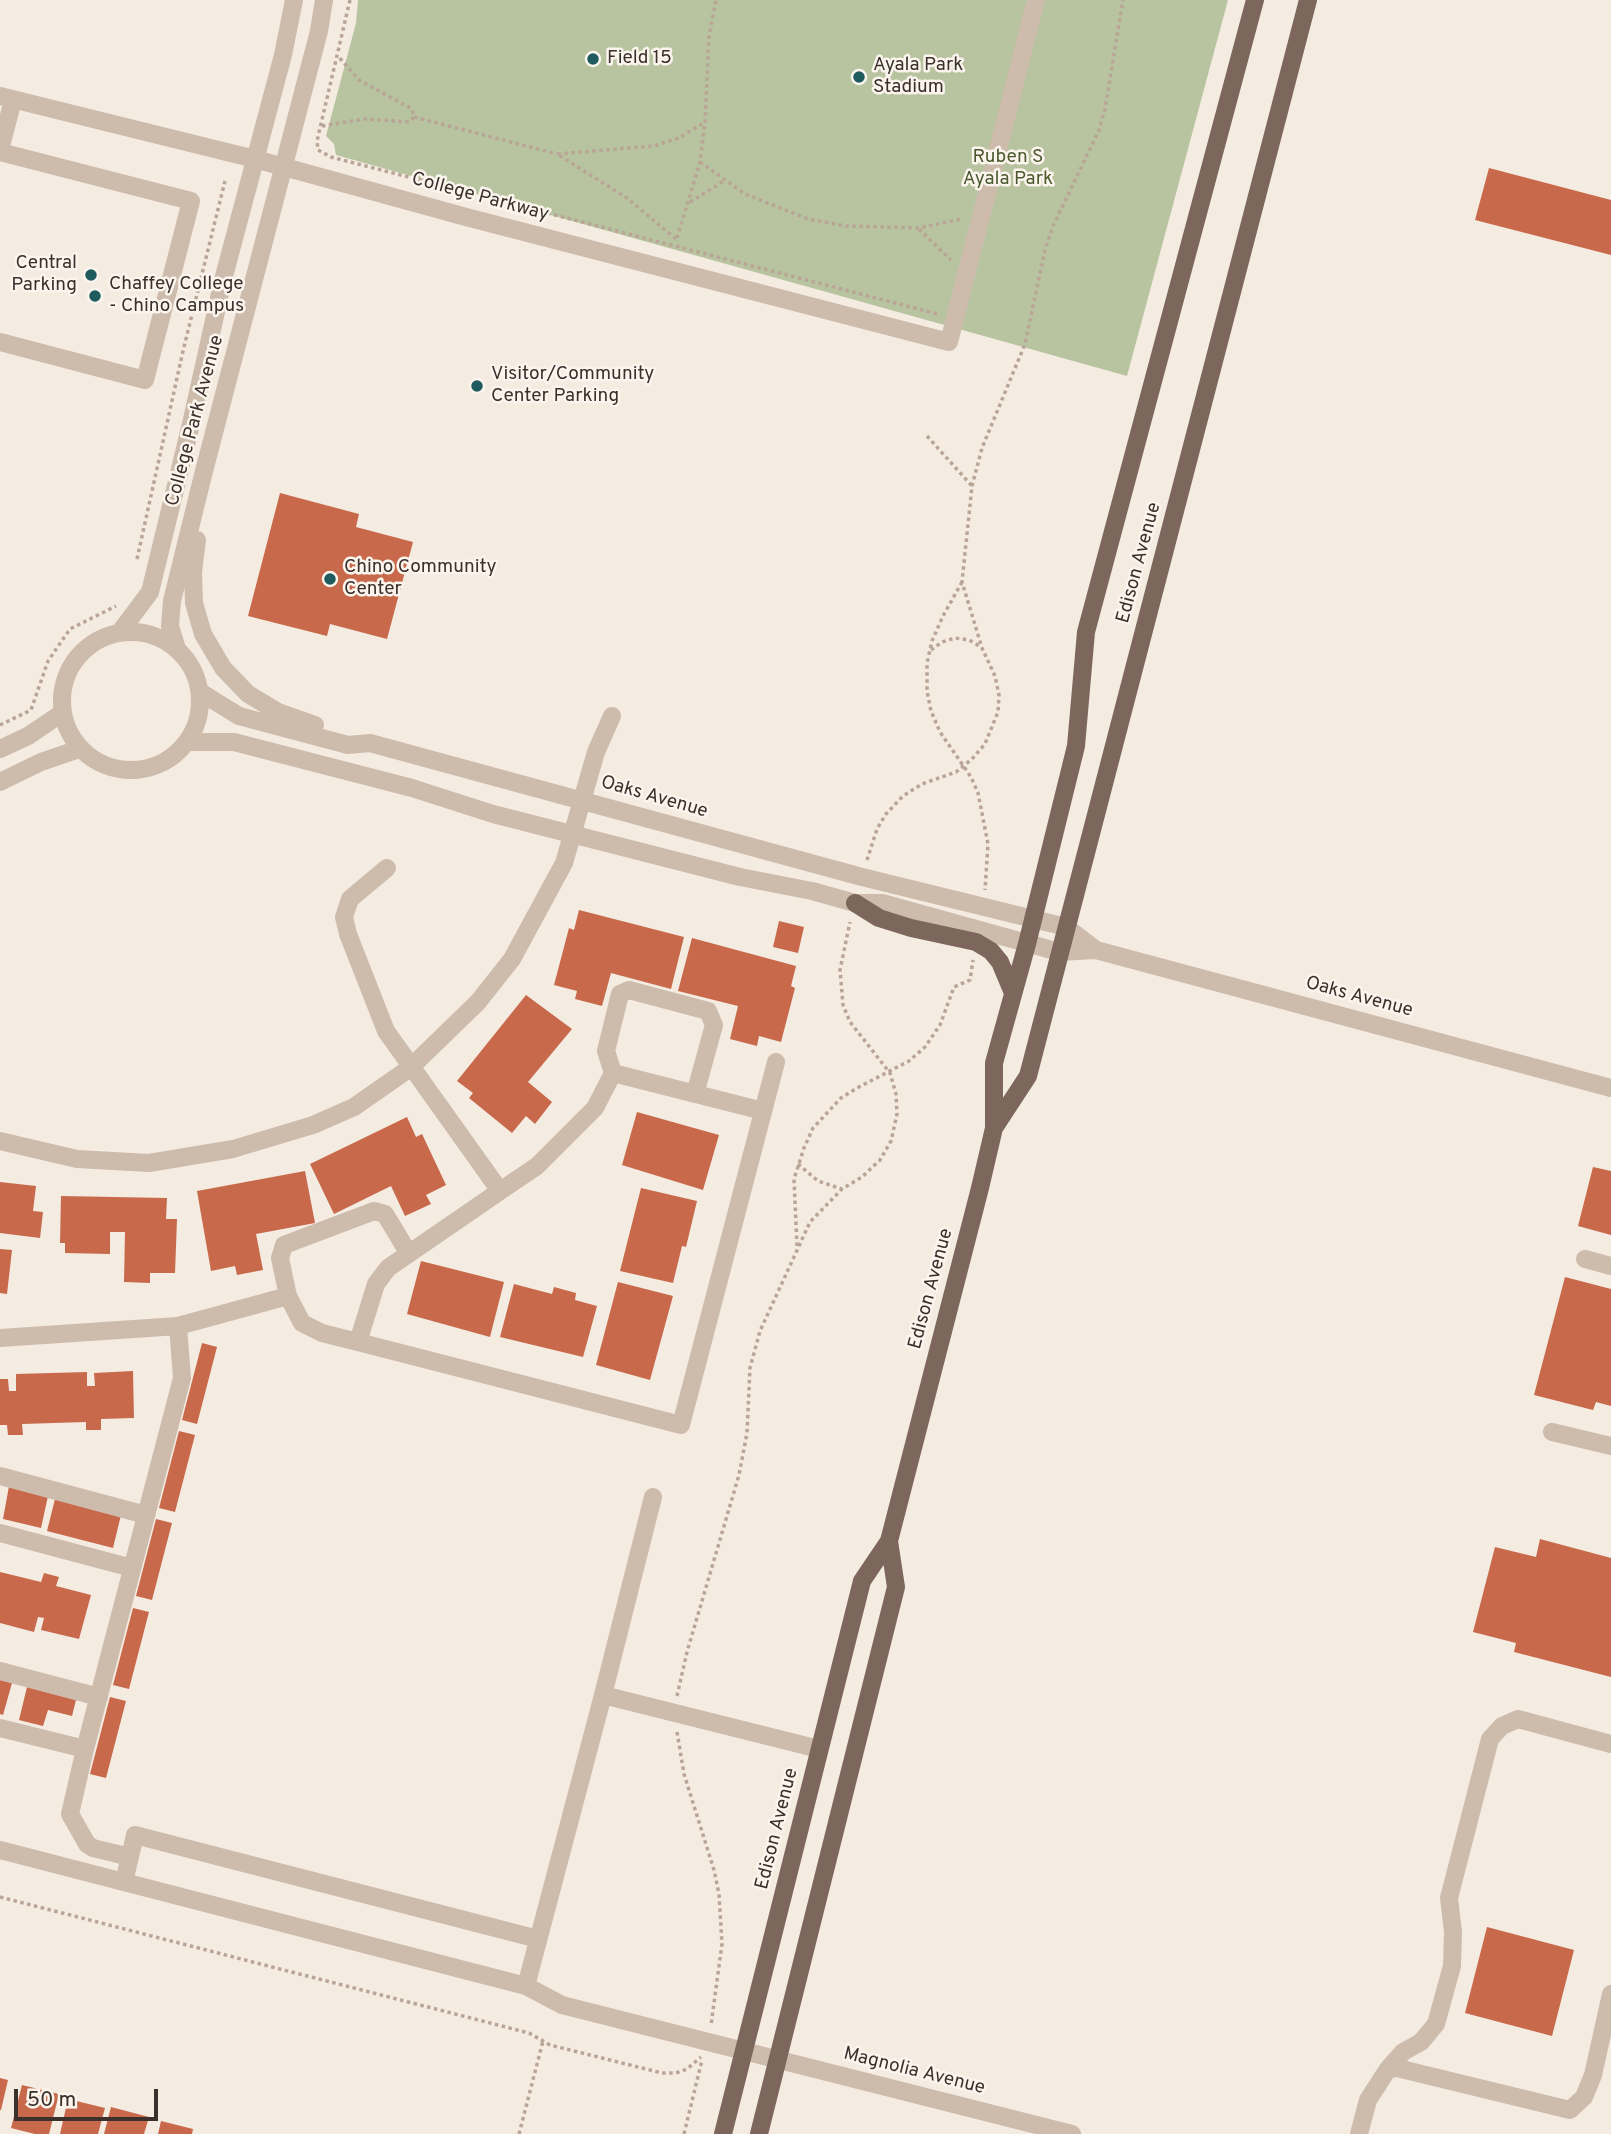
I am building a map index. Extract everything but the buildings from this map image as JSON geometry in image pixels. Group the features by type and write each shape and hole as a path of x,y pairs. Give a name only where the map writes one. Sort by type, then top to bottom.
{"main road":[{"name":"Edison Avenue","path":"723,2134 862,1581 888,1541 994,1128 994,1063 1034,918 1076,746 1086,632 1255,0"},
{"name":"Edison Avenue","path":"994,1128 1028,1076 1308,0"},
{"path":"855,903 879,918 976,942 991,951 1000,962 1013,993"},
{"name":"Edison Avenue","path":"759,2134 896,1587 888,1541"}],"street":[{"name":"College Park Avenue","path":"120,632 150,593 223,280 283,55 294,0"},
{"name":"College Park Avenue","path":"177,649 170,626 172,601 319,31 324,0"},
{"name":"College Parkway","path":"7,98 284,166 466,217 949,342 1036,0"},
{"path":"0,342 145,380 191,201 0,151 7,98"},
{"path":"214,434 214,471 197,539 193,572 194,603 204,635 223,668 248,694 278,712 349,733 370,743"},
{"path":"120,632 140,632 160,638 177,649 192,669 200,692 200,710 187,742 173,757 155,767 135,771 115,769 95,762 79,749 68,732 62,713 62,691 68,670 81,652 99,639 120,632"},
{"name":"Oaks Avenue","path":"200,692 239,716 348,745 370,743 862,877 1066,927 1096,950"},
{"path":"0,749 28,736 62,713"},
{"path":"0,1141 77,1159 149,1163 233,1149 313,1125 354,1107 410,1068 478,1002 512,959 564,863 596,752 612,716"},
{"name":"Oaks Avenue","path":"187,742 234,742 412,788 493,814 740,877 812,891 855,903 882,903 1059,952 1096,950 1611,1088"},
{"path":"0,782 41,762 79,749"},
{"path":"387,868 350,898 344,917 348,934 386,1031 500,1191"},
{"path":"358,1342 376,1284 388,1268 537,1166 595,1108 614,1073 606,1051 620,994 628,990 708,1011 714,1025 695,1094"},
{"path":"408,1254 385,1214 374,1211 284,1245 280,1258 288,1296 302,1323 322,1333 681,1425 776,1062"},
{"path":"614,1073 763,1111"},
{"path":"1585,1259 1611,1266"},
{"path":"0,1338 177,1326 288,1296"},
{"path":"130,1857 87,1844 70,1814 183,1378 177,1326"},
{"path":"1552,1432 1611,1446"},
{"path":"0,1476 146,1515"},
{"path":"526,1986 653,1497"},
{"path":"0,1533 132,1568"},
{"path":"0,1671 99,1697"},
{"path":"603,1695 818,1749"},
{"path":"1359,2134 1368,2100 1388,2069 1403,2052 1421,2042 1436,2024 1452,1966 1453,1932 1449,1898 1490,1740 1502,1726 1518,1719 1611,1744"},
{"path":"0,1728 85,1749"},
{"path":"124,1882 135,1835 538,1938"},
{"name":"Magnolia Avenue","path":"0,1850 526,1986 562,2005 1066,2133"},
{"path":"1388,2069 1397,2068 1570,2110 1584,2097 1593,2074 1611,1994"}],"path":[{"path":"350,0 317,141 318,150 331,157 944,317"},
{"path":"675,245 700,162 705,122 709,36 716,0"},
{"path":"862,877 877,829 886,814 903,796 922,784 963,767 985,744 998,712 999,695 995,676 982,648 962,582 972,486 982,448 1025,344 1045,250 1060,206 1099,130 1123,0"},
{"path":"338,56 359,80 412,109 414,117"},
{"path":"322,126 364,120 409,122 414,117"},
{"path":"414,117 557,154 626,198 676,239"},
{"path":"557,154 654,146 679,138 705,122"},
{"path":"700,162 745,194 808,219 846,226 919,228 973,216"},
{"path":"135,568 183,351 225,181"},
{"path":"688,203 724,181"},
{"path":"919,228 953,262"},
{"path":"927,436 972,486"},
{"path":"962,582 943,616 930,651 942,642 955,638 970,640 982,648"},
{"path":"0,725 31,710 48,661 70,629 119,604"},
{"path":"707,2042 718,1993 722,1944 719,1894 684,1774 675,1714 678,1687 743,1455 747,1433 747,1391 755,1347 767,1314 810,1222 842,1189 862,1177 880,1160 891,1141 897,1114 897,1094 890,1073 850,1022 843,1005 840,970 855,903"},
{"path":"797,1248 793,1193 797,1164 804,1148"},
{"path":"797,1164 818,1181 842,1189"},
{"path":"0,1897 529,2033 550,2045 662,2073 676,2073 687,2069 704,2055 684,2134"},
{"path":"519,2134 543,2041"}],"green space":[{"name":"Ruben S Ayala Park","path":"358,0 1228,0 1127,376 336,155 334,144 326,136 356,23"}],"place":[{"name":"Field 15","path":"593,59"},
{"name":"Ayala Park Stadium","path":"859,77"},
{"name":"Central Parking","path":"91,275"},
{"name":"Chaffey College - Chino Campus","path":"95,296"},
{"name":"Visitor/Community Center Parking","path":"477,386"},
{"name":"Chino Community Center","path":"330,579"}]}
